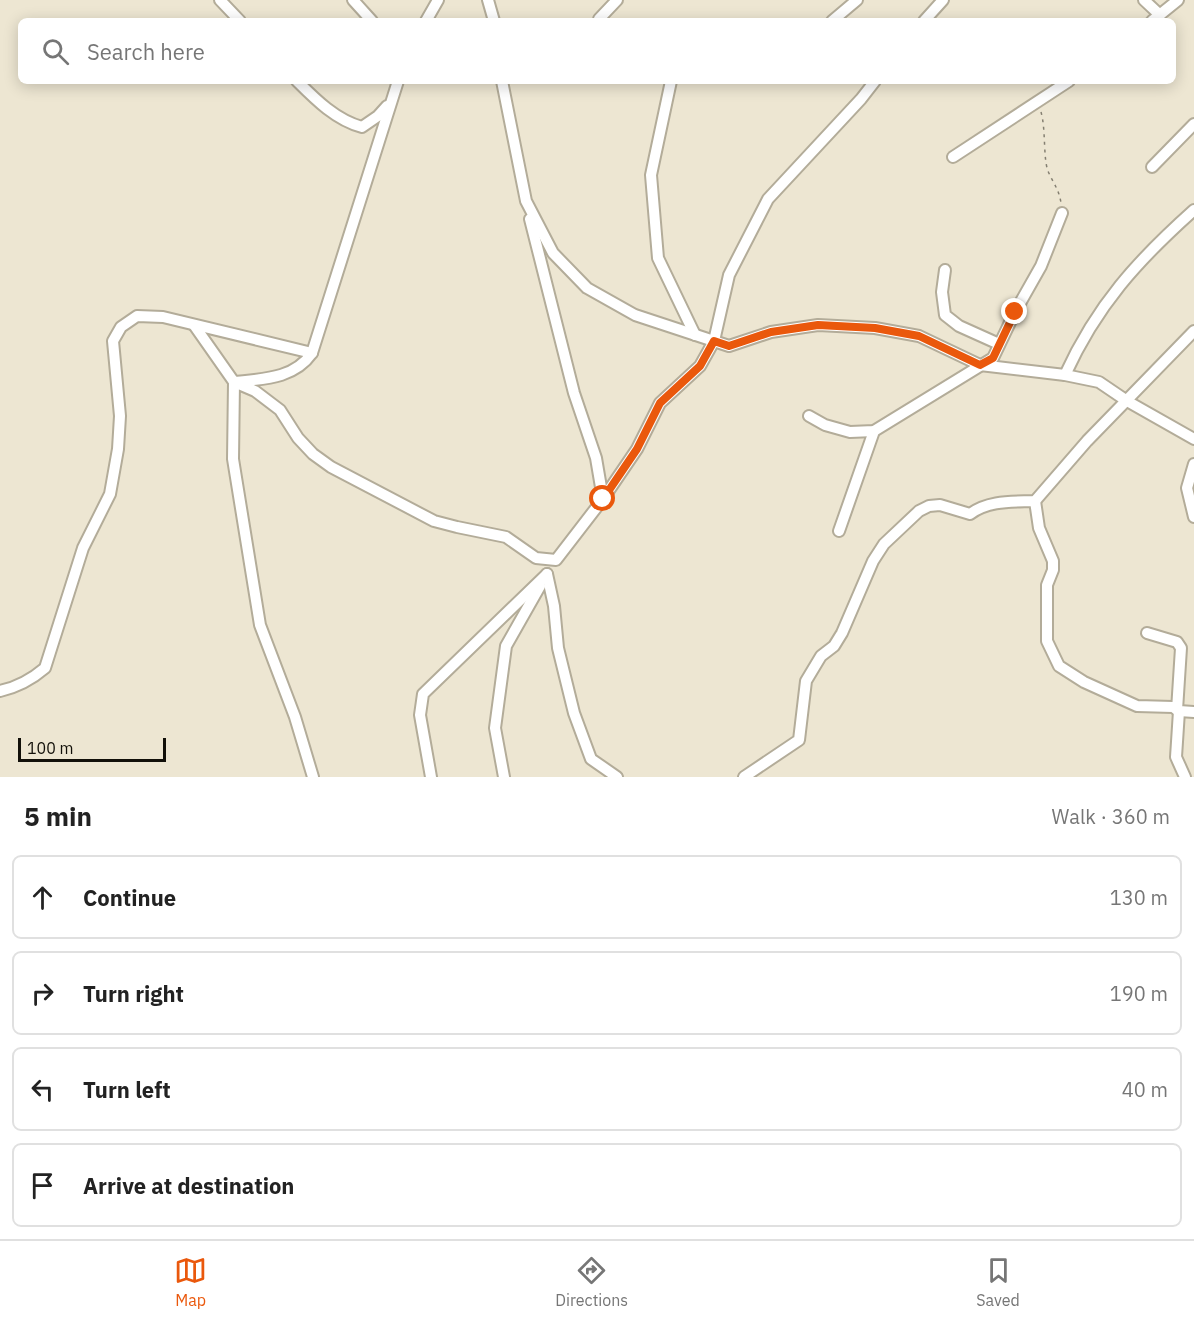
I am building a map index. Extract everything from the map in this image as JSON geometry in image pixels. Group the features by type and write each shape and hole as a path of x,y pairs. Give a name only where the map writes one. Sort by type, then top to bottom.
{"street":[{"path":"220,0 237,18"},
{"path":"353,0 369,18"},
{"path":"428,18 438,0"},
{"path":"488,0 493,18"},
{"path":"600,18 617,0"},
{"path":"835,18 856,0"},
{"path":"927,18 943,0"},
{"path":"1144,0 1156,18 1178,0"},
{"path":"300,84 320,103 348,123 362,127 391,103"},
{"path":"234,382 290,373 305,363 312,353 397,84"},
{"path":"503,84 526,201 574,393 596,458 603,499"},
{"path":"670,84 651,175 658,258 695,335"},
{"path":"504,777 495,728 506,646 556,560 603,499 637,449 660,403 700,366 714,341 729,274 768,199 873,84"},
{"path":"953,157 1065,84"},
{"path":"1152,167 1194,124"},
{"path":"526,201 553,253 586,288 635,315 729,346 771,332 818,325 875,328 919,336 980,365 1065,375 1099,382 1127,401 1194,439"},
{"path":"1065,375 1107,300 1154,246 1194,210"},
{"path":"809,416 850,432 874,431 993,358 1041,266 1062,213"},
{"path":"945,270 942,292 945,315 958,326 999,344"},
{"path":"0,691 16,687 34,678 45,668 83,548 110,494 118,449 120,416 113,341 121,327 137,316 163,317 312,353"},
{"path":"194,325 234,382 255,392 280,410 298,438 313,454 331,466 434,520 506,537 536,558 556,560"},
{"path":"744,777 799,740 806,681 821,656 834,646 842,633 873,561 891,538 919,511 929,506 958,508 970,514 980,506 1002,502 1035,501 1087,441 1194,331"},
{"path":"234,382 233,459 260,625 296,717 313,777"},
{"path":"839,531 874,431"},
{"path":"1194,464 1187,488 1194,517"},
{"path":"1035,501 1039,528 1053,561 1053,570 1047,585 1047,641 1059,666 1083,682 1137,706 1173,707 1194,712"},
{"path":"431,777 420,714 423,694 548,574"},
{"path":"548,574 558,648 574,713 591,759 617,777"},
{"path":"1147,633 1177,642 1181,648 1176,757 1185,777"}],"path":[{"path":"1039,103 1045,126 1048,170 1055,182 1062,213"}],"route":[{"path":"603,499 637,449 660,403 700,366 714,341 729,346 771,332 818,325 875,328 919,336 980,365 993,358 1015,312"}]}
